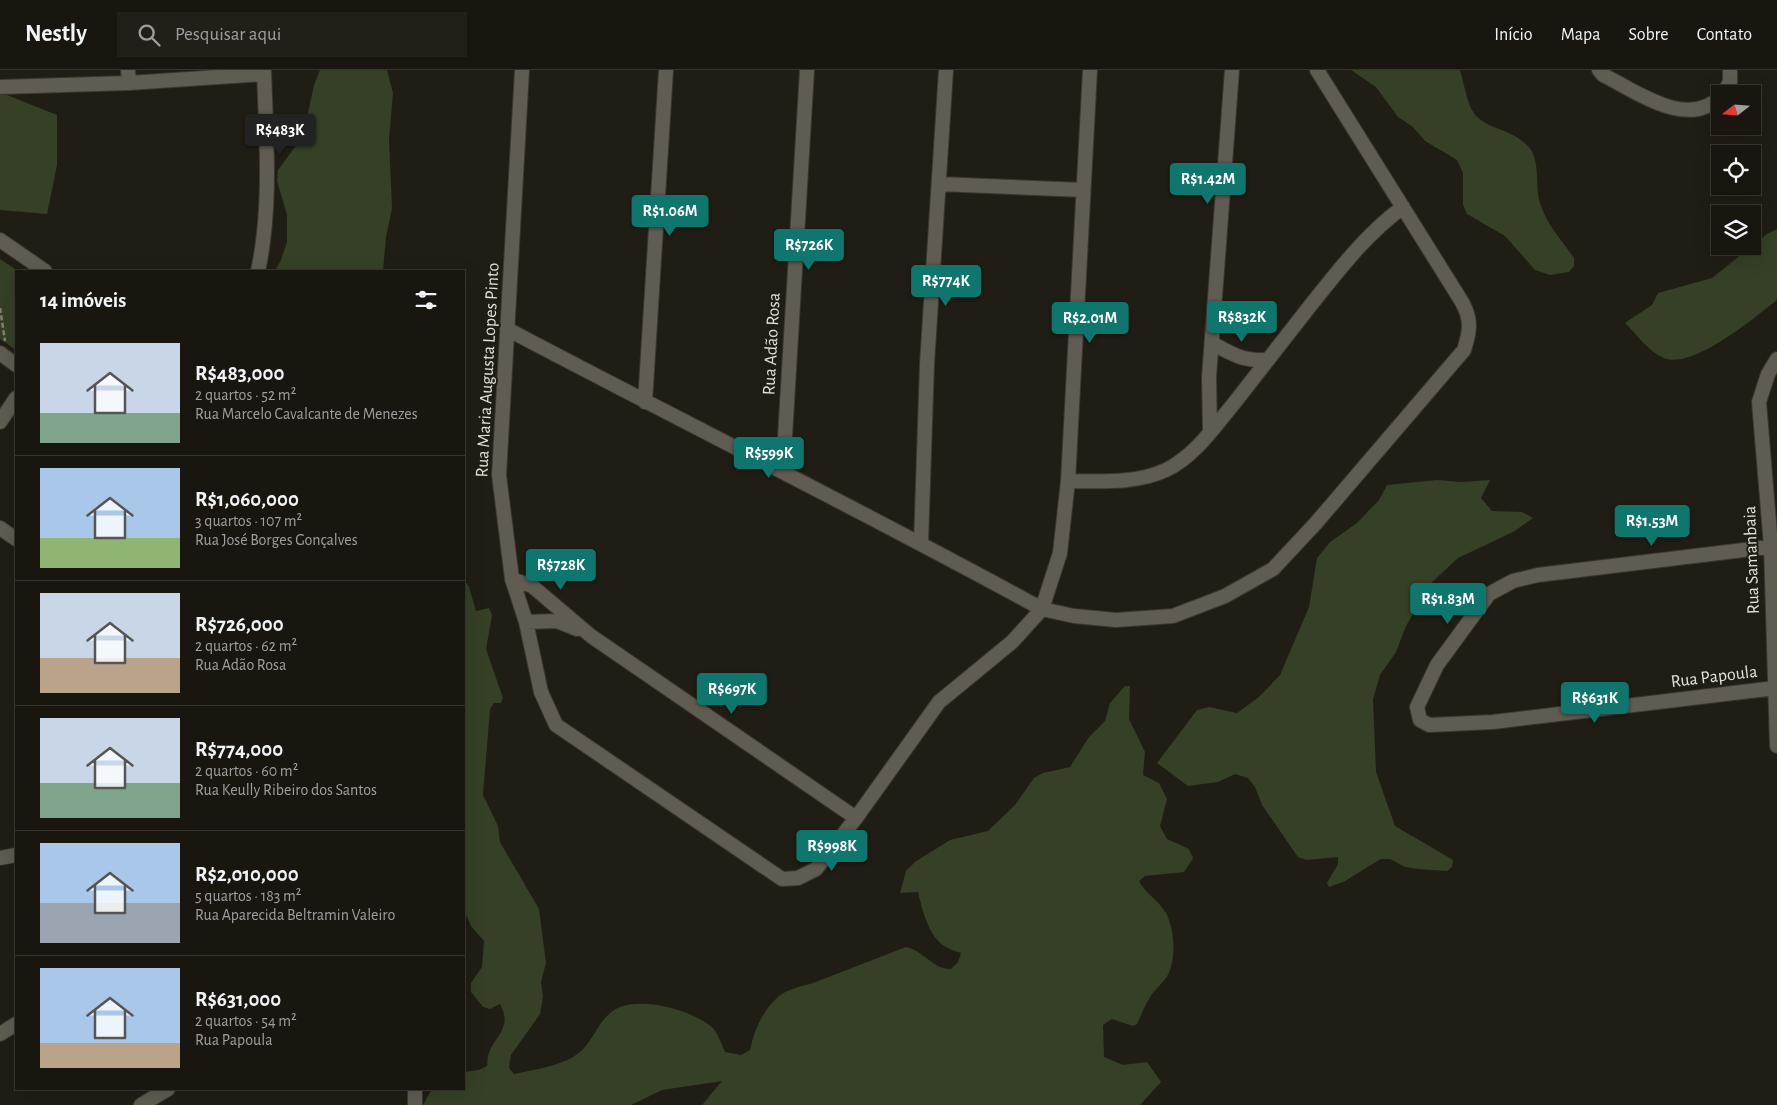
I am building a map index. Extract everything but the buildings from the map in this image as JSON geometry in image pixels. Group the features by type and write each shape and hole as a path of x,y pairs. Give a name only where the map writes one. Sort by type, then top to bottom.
{"street":[{"name":"Rua Maria Augusta Lopes Pinto","path":"522,70 499,475 512,579 526,622 541,692 556,725 782,879 798,878 816,869 856,818"},
{"path":"645,402 666,70"},
{"name":"Rua Adão Rosa","path":"783,470 807,70"},
{"path":"921,543 927,364 946,70"},
{"path":"512,579 532,586 591,636 856,818 939,702 1012,642 1042,609 1060,553 1068,481 1090,70"},
{"path":"1210,432 1209,377 1232,70"},
{"path":"507,329 645,402 783,470 1042,609 1074,616 1116,620 1173,616 1225,596 1273,568 1316,523 1464,350 1471,330 1469,315 1466,309 1317,70"},
{"path":"1599,70 1602,75 1668,107 1685,110 1711,105"},
{"path":"0,87 129,76 264,72 267,192 265,238 258,270"},
{"path":"939,184 1083,190"},
{"path":"1068,481 1106,481 1144,477 1165,471 1186,459 1210,432 1342,266 1386,220 1403,207"},
{"path":"0,240 44,270"},
{"path":"1212,343 1243,359 1268,360"},
{"path":"3,351 15,364"},
{"name":"Rua Samanbaia","path":"1777,360 1768,374 1760,402 1774,546 1777,746"},
{"path":"0,422 15,400"},
{"path":"0,528 15,538"},
{"name":"Rua Papoula","path":"1774,546 1538,575 1513,581 1489,594 1437,665 1417,707 1420,720 1429,725 1493,722 1775,688"},
{"path":"526,622 557,621 591,636"},
{"path":"0,858 15,855"},
{"path":"0,1034 15,1025"},
{"path":"141,1105 166,1090"},
{"path":"415,1090 415,1105"}],"path":[{"path":"0,308 3,351"}],"green space":[{"path":"320,70 387,70 393,93 389,139 392,208 386,237 383,270 276,270 287,242 287,215 277,181 278,170 303,136 314,85"},
{"path":"1351,70 1460,70 1468,101 1477,117 1491,126 1517,137 1531,150 1536,163 1541,206 1551,226 1574,258 1574,266 1569,272 1550,275 1535,270 1505,236 1467,214 1463,205 1463,173 1457,160 1425,141 1413,127 1398,117 1376,87"},
{"path":"0,95 7,95 57,115 57,165 47,214 0,210"},
{"path":"1777,229 1777,300 1723,340 1691,356 1676,360 1664,358 1647,347 1625,323 1652,305 1658,293 1712,278 1741,255 1761,255 1761,239"},
{"path":"0,259 16,270 15,349 0,339"},
{"path":"1437,480 1461,482 1490,480 1481,498 1492,511 1522,512 1533,518 1513,532 1458,558 1431,583 1406,626 1396,652 1380,675 1373,699 1376,772 1395,826 1453,860 1452,867 1447,871 1418,869 1405,867 1390,859 1381,859 1345,881 1329,887 1327,883 1338,864 1338,857 1307,860 1298,857 1262,805 1255,787 1248,778 1235,774 1218,782 1188,786 1157,763 1197,710 1209,707 1237,713 1259,697 1280,675 1309,607 1317,558 1330,542 1357,523 1379,500 1387,485"},
{"path":"465,581 469,587 476,611 489,608 492,615 486,649 503,698 501,703 494,703 490,709 483,795 498,826 500,842 539,909 546,963 541,982 543,997 540,1014 511,1055 509,1068 514,1074 551,1066 573,1057 584,1048 609,1014 619,1008 632,1004 662,1006 692,1015 713,1028 725,1052 741,1055 750,1050 757,1028 768,1008 778,997 790,990 906,947 918,952 939,967 951,969 958,962 961,953 946,947 935,937 927,922 918,892 900,893 906,871 915,862 950,840 988,831 1015,805 1034,778 1043,773 1070,767 1089,737 1105,721 1110,703 1125,686 1130,686 1129,719 1145,752 1143,775 1159,783 1167,799 1160,826 1167,839 1189,849 1193,858 1184,872 1145,876 1139,881 1163,908 1169,920 1174,946 1170,971 1151,996 1137,1024 1133,1026 1112,1019 1103,1025 1104,1057 1123,1065 1147,1062 1161,1082 1140,1105 702,1105 722,1081 662,1090 631,1105 423,1105 431,1090 465,1090 465,1072 479,1070 487,1066 488,1055 504,1025 504,1012 500,1004 490,1009 483,1007 471,992 471,983 482,967 484,941 471,926 465,912"}]}
